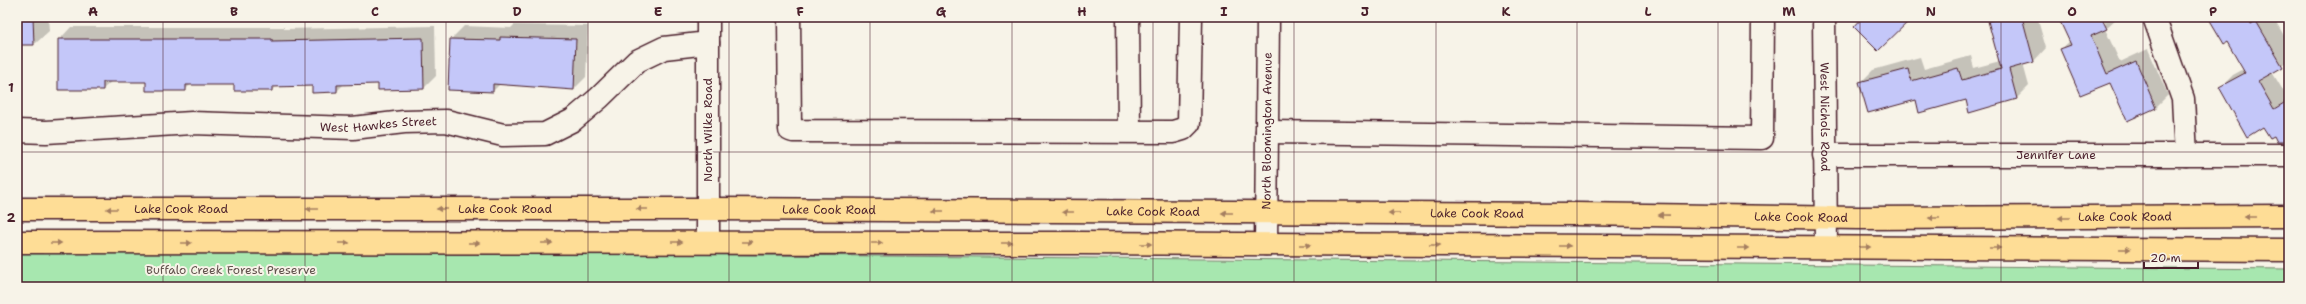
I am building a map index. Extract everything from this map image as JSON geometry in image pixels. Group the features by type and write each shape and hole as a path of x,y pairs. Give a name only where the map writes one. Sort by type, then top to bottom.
{"main road":[{"name":"Lake Cook Road","path":"17,209 709,209 1824,218 2289,216"},
{"path":"17,242 708,242 2289,250"}],"street":[{"name":"North Wilke Road","path":"708,17 708,242"},
{"path":"789,17 790,130 793,131 1173,132 1183,129 1189,123 1191,17"},
{"path":"1128,17 1129,131"},
{"name":"North Bloomington Avenue","path":"1266,244 1268,17"},
{"path":"1267,132 1762,138 1763,17"},
{"name":"West Nichols Road","path":"1824,17 1824,218 1826,247"},
{"path":"2155,18 2183,99 2186,155"},
{"name":"West Hawkes Street","path":"17,131 46,132 192,123 353,128 404,122 446,122 503,135 545,134 573,120 599,98 637,61 664,48 708,43"},
{"name":"Jennifer Lane","path":"1824,155 2289,155"}],"green space":[{"name":"Buffalo Creek Forest Preserve","path":"17,253 661,254 2289,269 2289,287 17,287"}],"building":[{"path":"17,17 33,17 34,45 17,45"},
{"path":"1863,17 1913,17 1878,51 1854,27"},
{"path":"2004,17 2022,17 2034,62 2009,69 2017,99 1969,113 1966,100 1919,113 1916,100 1868,113 1859,82 1908,69 1911,81 1958,68 1962,80 2001,69 1988,21"},
{"path":"2058,17 2101,17 2107,29 2091,36 2107,74 2136,61 2156,108 2127,121 2110,83 2080,95 2060,49 2071,45"},
{"path":"2208,17 2247,17 2251,24 2256,21 2283,67 2258,81 2274,109 2289,100 2289,142 2277,142 2274,136 2270,138 2263,127 2247,137 2219,87 2245,73 2227,42 2224,44"},
{"path":"500,37 576,39 574,90 493,84 493,92 448,90 450,39 500,40"},
{"path":"423,38 424,89 378,90 378,84 337,85 337,92 312,93 312,86 272,87 272,91 234,91 234,85 186,85 186,91 146,91 146,82 103,82 103,90 58,90 58,39 272,39 272,41"}]}
